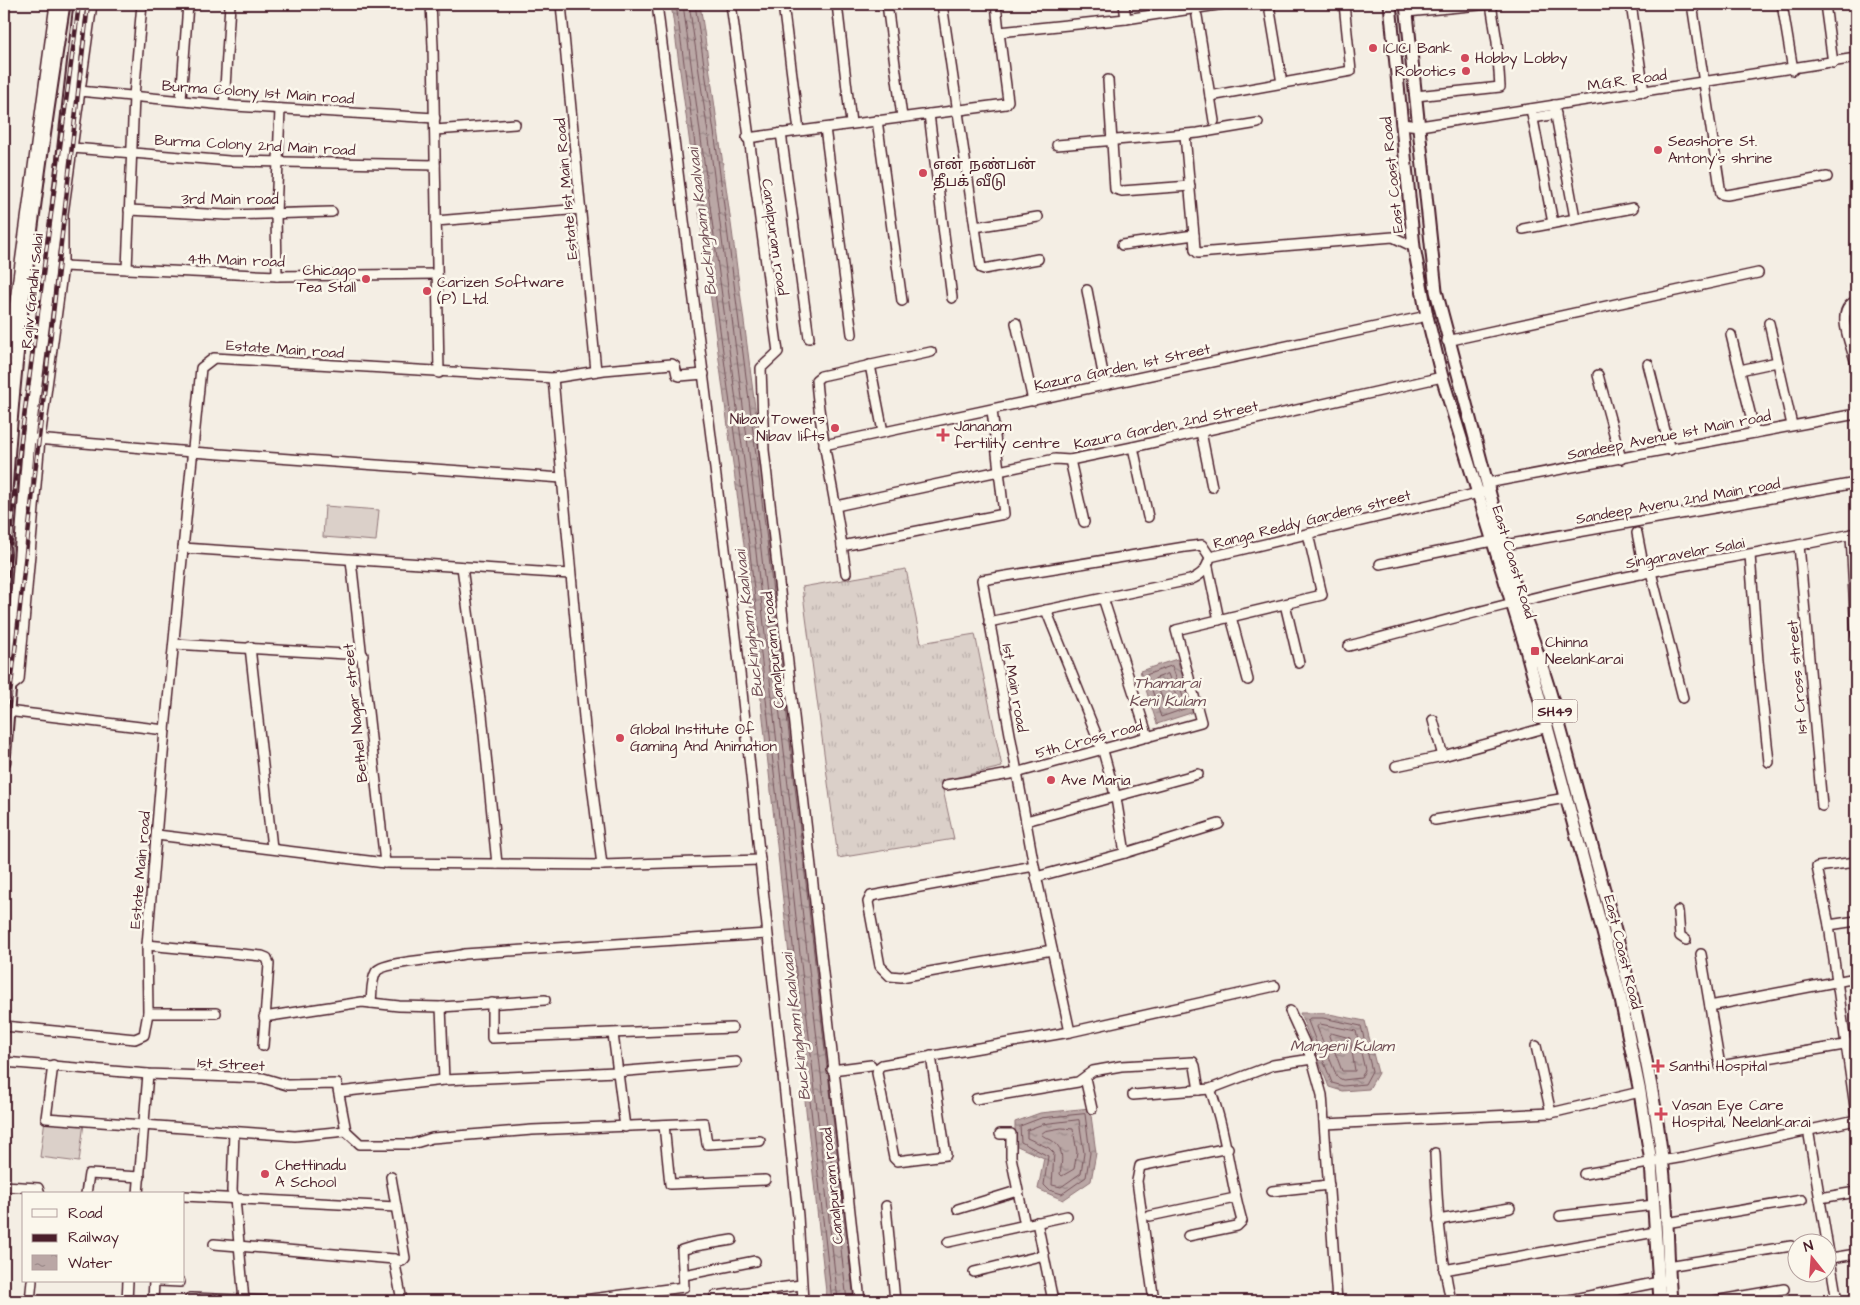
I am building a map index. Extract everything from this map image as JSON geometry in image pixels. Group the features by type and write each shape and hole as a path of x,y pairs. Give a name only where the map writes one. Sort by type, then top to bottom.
{"main road":[{"name":"Rajiv Gandhi Salai","path":"4,526 8,443 7,381 43,158 64,4"},
{"name":"Rajiv Gandhi Salai","path":"4,762 9,688 46,305 60,208 62,160 80,4"},
{"name":"East Coast Road","path":"1390,4 1414,247 1427,316 1442,377 1477,493 1514,602 1620,995 1656,1161 1666,1222 1668,1266 1660,1301"},
{"name":"East Coast Road","path":"1407,8 1436,291 1447,341 1505,545 1514,602 1535,640 1614,927 1652,1092 1656,1161 1655,1232 1664,1281 1671,1301"},
{"path":"43,158 62,160"}],"street":[{"path":"7,381 55,4"},
{"path":"92,4 73,148 60,208 63,266 34,439 562,478"},
{"path":"127,269 134,96 142,4"},
{"path":"181,100 188,4"},
{"path":"224,105 230,4"},
{"path":"430,4 435,118 439,373"},
{"name":"Estate 1st Main Road","path":"562,4 596,371"},
{"path":"657,4 737,646 802,1259 801,1285 803,1301"},
{"name":"Canalpuram road","path":"731,4 747,138 778,352 762,364 761,368 764,450 832,1070 860,1301"},
{"path":"783,4 799,131"},
{"path":"837,4 851,123"},
{"path":"887,4 902,117"},
{"path":"942,4 982,269 1038,258"},
{"path":"747,138 1007,103 996,4"},
{"path":"1124,4 1126,19"},
{"path":"999,32 1126,19 1224,4"},
{"path":"1210,96 1352,71 1344,4"},
{"path":"1407,8 1490,4 1497,42 1500,87 1416,96"},
{"path":"1631,4 1644,92"},
{"path":"1692,4 1721,194 1728,196 1827,177"},
{"path":"1782,4 1793,70"},
{"path":"1825,4 1833,63"},
{"path":"1269,5 1282,84"},
{"path":"1195,9 1214,122"},
{"name":"M.G.R. Road","path":"1401,124 1420,126 1532,114 1644,92 1793,70 1856,58"},
{"path":"1108,80 1115,189 1122,191 1190,186"},
{"name":"Burma Colony 1st Main road","path":"80,90 224,105 435,118"},
{"path":"277,276 276,214 280,109"},
{"path":"1555,110 1575,218"},
{"path":"930,114 952,298"},
{"path":"1532,114 1553,223"},
{"path":"878,120 902,301"},
{"path":"1057,145 1185,134 1258,123"},
{"path":"435,130 515,124"},
{"path":"825,128 852,334"},
{"path":"781,133 809,338"},
{"path":"1185,134 1194,250 1198,252 1392,236 1414,247"},
{"name":"Burma Colony 2nd Main road","path":"73,148 229,161 436,165"},
{"path":"1523,229 1633,208"},
{"path":"436,221 581,209"},
{"name":"3rd Main road","path":"129,210 226,215 332,212"},
{"path":"976,227 1038,217"},
{"path":"1122,245 1194,235"},
{"name":"4th Main road","path":"63,266 277,276 437,274"},
{"path":"1447,341 1758,273"},
{"path":"1087,290 1105,384"},
{"path":"1856,301 1848,304 1845,318 1856,361"},
{"name":"Kazura Garden, 1st Street","path":"824,445 1427,316"},
{"path":"1016,324 1033,401"},
{"path":"1769,324 1792,425"},
{"path":"1731,335 1755,433"},
{"path":"846,573 824,445 818,401 818,378 931,352"},
{"name":"Estate Main road","path":"4,1026 135,1039 144,1035 148,1013 147,945 165,730 201,368 214,358 439,373 553,378 596,371 672,364 675,366 677,375 680,376 704,374"},
{"path":"1740,370 1778,362"},
{"path":"1648,364 1670,450"},
{"path":"870,365 883,432"},
{"path":"1598,376 1621,459"},
{"name":"Kazura Garden, 2nd Street","path":"836,506 1055,459 1070,460 1133,447 1442,377"},
{"path":"553,378 585,728 602,865"},
{"path":"842,546 1004,514 992,410"},
{"name":"Sandeep Avenue 1st Main road","path":"1477,493 1488,487 1621,459 1856,414"},
{"path":"1201,432 1212,486"},
{"path":"1133,447 1148,517"},
{"path":"1070,460 1084,522"},
{"name":"Sandeep Avenu 2nd Main road","path":"1505,545 1856,483"},
{"name":"Ranga Reddy Gardens street","path":"988,622 1190,580 1199,576 1208,567 1210,557 1477,493"},
{"name":"5th Cross road","path":"946,785 1016,773 1201,722 1176,630 1322,595 1308,534"},
{"path":"1637,534 1644,569 1647,573 1683,698"},
{"path":"1853,534 1856,635"},
{"name":"Singaravelar Salai","path":"1350,646 1514,602 1647,573 1750,556 1853,534"},
{"path":"1380,564 1492,541"},
{"name":"1st Main road","path":"1070,1032 1034,866 988,622 982,580 1185,546 1202,545 1210,557"},
{"name":"1st Cross street","path":"1799,545 1822,806"},
{"path":"183,548 570,574"},
{"path":"1750,556 1758,661 1769,762"},
{"name":"Bethel Nagar street","path":"351,560 385,863"},
{"path":"462,567 482,715 497,864"},
{"path":"1208,567 1219,620"},
{"path":"1103,598 1148,737"},
{"path":"1285,604 1299,663"},
{"path":"1046,610 1103,750 1116,798 1125,853"},
{"path":"1231,617 1248,680"},
{"path":"174,644 363,655"},
{"path":"250,647 272,848"},
{"path":"7,711 165,730"},
{"path":"1434,720 1443,756"},
{"path":"1396,766 1443,756 1548,728"},
{"path":"1026,821 1116,798 1198,774"},
{"path":"1435,820 1566,798"},
{"path":"1036,876 1125,853 1219,824"},
{"path":"157,835 385,863 602,865 760,860"},
{"path":"1856,862 1817,867 1828,925 1856,1114"},
{"path":"1034,866 871,896 868,902 880,966 890,976 901,977 1052,950"},
{"path":"1678,911 1680,936 1686,940"},
{"path":"1828,925 1856,921"},
{"path":"371,1003 373,981 377,970 388,964 443,959 464,954 768,934"},
{"path":"147,945 267,958 269,964 263,1046"},
{"path":"1701,954 1720,1066 1856,1043"},
{"path":"1710,1006 1856,978"},
{"path":"931,1056 946,1155 897,1161 894,1158 878,1068 882,1065 931,1056 1070,1032 1275,986"},
{"path":"264,1017 362,1002 441,1007 545,1000"},
{"path":"492,1003 492,1038 732,1028"},
{"path":"441,1007 444,1080"},
{"path":"1290,1011 1312,1059 1320,1085 1325,1124 1337,1301"},
{"path":"148,1013 216,1013"},
{"path":"613,1034 616,1072 625,1127"},
{"path":"1536,1046 1551,1113"},
{"path":"1133,1095 1210,1089 1273,1065 1312,1059"},
{"name":"1st Street","path":"4,1062 148,1074 263,1078 287,1085 337,1084 339,1092"},
{"path":"736,1062 616,1072 444,1080 339,1092 346,1131 360,1144 412,1144 432,1138 466,1135 704,1123 707,1144 760,1141"},
{"path":"976,1099 1078,1082 1093,1071 1121,1066 1193,1062 1196,1066 1199,1090"},
{"path":"53,1065 46,1118 295,1136 346,1131"},
{"path":"832,1070 871,1065"},
{"path":"138,1192 148,1074"},
{"path":"1085,1078 1092,1109"},
{"path":"1188,1236 1241,1224 1235,1198 1228,1148 1220,1116 1210,1089"},
{"path":"1325,1124 1551,1113 1640,1092"},
{"path":"1584,1174 1856,1120"},
{"path":"664,1125 670,1184 766,1180"},
{"path":"1808,1129 1826,1232"},
{"path":"234,1131 232,1191 235,1198 244,1300"},
{"path":"1000,1134 1011,1134 1011,1157 1025,1225"},
{"path":"1154,1301 1137,1181 1140,1166 1228,1148"},
{"path":"1435,1153 1438,1220 1444,1270 1451,1301"},
{"path":"86,1192 88,1174 140,1178"},
{"path":"214,1244 402,1261 405,1258 391,1177"},
{"path":"1272,1191 1329,1184"},
{"path":"4,1186 38,1188 39,1192"},
{"path":"958,1209 1017,1191"},
{"path":"1820,1198 1856,1192"},
{"path":"185,1196 396,1207"},
{"path":"1150,1216 1235,1198"},
{"path":"1666,1222 1802,1200"},
{"path":"1560,1216 1654,1205"},
{"path":"886,1206 895,1301"},
{"path":"1438,1220 1510,1208"},
{"path":"948,1242 1067,1216"},
{"path":"1037,1222 1053,1301"},
{"path":"1444,1270 1655,1232"},
{"path":"576,1301 626,1298 684,1287 682,1250 732,1240"},
{"path":"1668,1266 1788,1246"},
{"path":"1838,1257 1856,1254"},
{"path":"974,1272 1044,1255"},
{"path":"394,1259 402,1301"},
{"path":"684,1275 755,1261"},
{"path":"1564,1301 1664,1281"},
{"path":"30,1301 32,1282"},
{"path":"127,1301 128,1282"},
{"path":"153,1301 154,1282"},
{"path":"1834,1282 1837,1301"},
{"path":"715,1296 801,1285"},
{"path":"1714,1301 1784,1289"},
{"path":"190,1298 269,1301"}],"green space":[{"path":"325,506 379,510 376,541 323,537"},
{"path":"906,569 921,643 975,634 1002,767 941,781 954,839 838,858 802,587"},
{"path":"45,1119 84,1123 79,1162 40,1157"}],"water":[{"name":"Buckingham Kaalvaai","path":"671,4 700,4 745,328 765,490 859,1301 827,1301 744,545"},
{"name":"Thamarai Keni Kulam","path":"1177,659 1194,712 1157,724 1140,671"},
{"name":"Mangeni Kulam","path":"1300,1013 1324,1013 1365,1021 1378,1073 1369,1089 1342,1091 1329,1087"},
{"path":"1090,1108 1096,1153 1091,1181 1063,1200 1038,1189 1044,1158 1015,1145 1015,1122 1040,1113"}],"railway":[{"path":"4,617 17,470 79,4"},
{"path":"4,748 88,4"}],"place":[{"name":"ICICI Bank","path":"1373,48"},
{"name":"Hobby Lobby","path":"1465,58"},
{"name":"Robotics","path":"1466,71"},
{"name":"Seashore St. Antony's shrine","path":"1658,150"},
{"name":"என் நண்பன் தீபக் வீடு","path":"923,173"},
{"name":"Chicago Tea Stall","path":"366,279"},
{"name":"Carizen Software (P) Ltd.","path":"427,291"},
{"name":"Nibav Towers - Nibav lifts","path":"835,428"},
{"name":"Jananam fertility centre","path":"943,435"},
{"name":"Chinna Neelankarai","path":"1535,651"},
{"name":"Global Institute Of Gaming And Animation","path":"620,738"},
{"name":"Ave Maria","path":"1051,780"},
{"name":"Santhi Hospital","path":"1658,1066"},
{"name":"Vasan Eye Care Hospital, Neelankarai","path":"1661,1114"},
{"name":"Chettinadu A School","path":"265,1174"}]}
